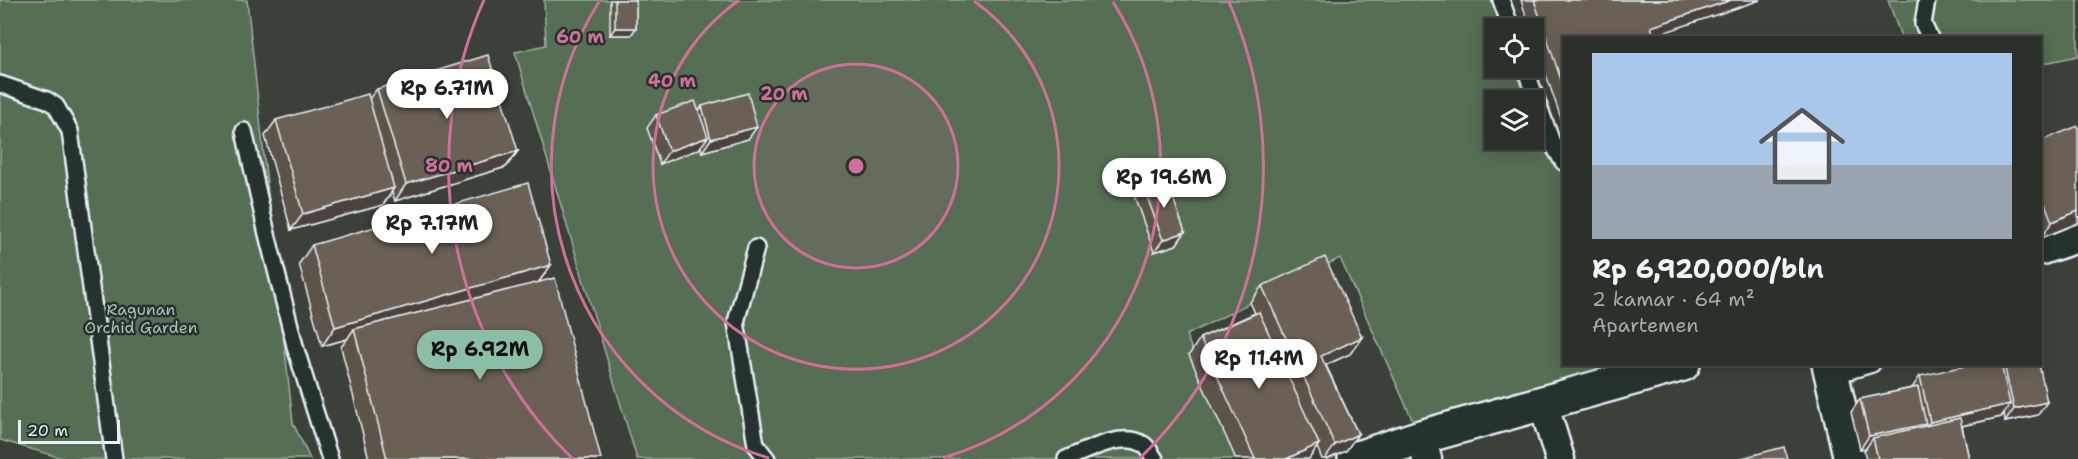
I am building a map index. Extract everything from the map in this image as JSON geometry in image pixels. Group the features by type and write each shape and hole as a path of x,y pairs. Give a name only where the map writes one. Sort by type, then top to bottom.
{"main road":[{"path":"2042,247 2078,235"},
{"path":"1366,457 1424,448 1629,372 1670,366"},
{"path":"1831,370 1851,459"}],"street":[{"path":"1543,403 1560,459"}],"lane":[{"path":"1501,0 1507,18"},
{"path":"1927,0 1923,24 1929,36"},
{"path":"1529,78 1550,138 1562,160"},
{"path":"0,84 47,100 56,106 70,131 114,459"},
{"path":"244,131 296,350 330,459"},
{"path":"756,248 736,322 756,444 767,459"},
{"path":"1831,370 1858,366"},
{"path":"1066,459 1106,442 1129,440 1144,444 1155,459"}],"green space":[{"name":"Ragunan Orchid Garden","path":"0,0 247,0 293,423 310,459 65,459 0,440"},
{"path":"544,0 1503,0 1509,18 1484,18 1484,78 1529,78 1534,90 1484,90 1484,150 1544,150 1544,120 1562,171 1562,366 1609,366 1417,430 1340,258 1186,335 1237,459 637,459 515,52 546,45"},
{"path":"1888,0 2078,0 2078,56 2042,64 2042,36 1901,36"}],"building":[{"path":"615,0 636,0 636,28 615,28"},
{"path":"1534,0 1731,0 1651,27 1654,36 1562,36 1562,83 1544,30 1544,18 1540,18"},
{"path":"488,55 518,151 406,184 377,89"},
{"path":"748,93 757,127 711,139 702,106"},
{"path":"368,94 394,188 303,214 276,120"},
{"path":"695,101 708,137 669,151 656,115"},
{"path":"2078,126 2078,211 2052,222 2042,196 2042,140"},
{"path":"1166,178 1185,232 1163,240 1143,186"},
{"path":"528,183 551,265 335,327 312,245"},
{"path":"1325,257 1362,337 1321,356 1358,434 1335,445 1262,286"},
{"path":"555,278 601,459 387,459 354,329"},
{"path":"1259,312 1319,444 1286,459 1255,459 1200,338"},
{"path":"1965,366 2001,366 2010,404 1930,422 1920,376"},
{"path":"2004,366 2039,366 2047,402 2014,409"},
{"path":"1918,387 1926,424 1869,436 1860,399"},
{"path":"1960,418 1969,459 1878,459 1873,438"},
{"path":"1784,447 1787,459 1738,459"}]}
